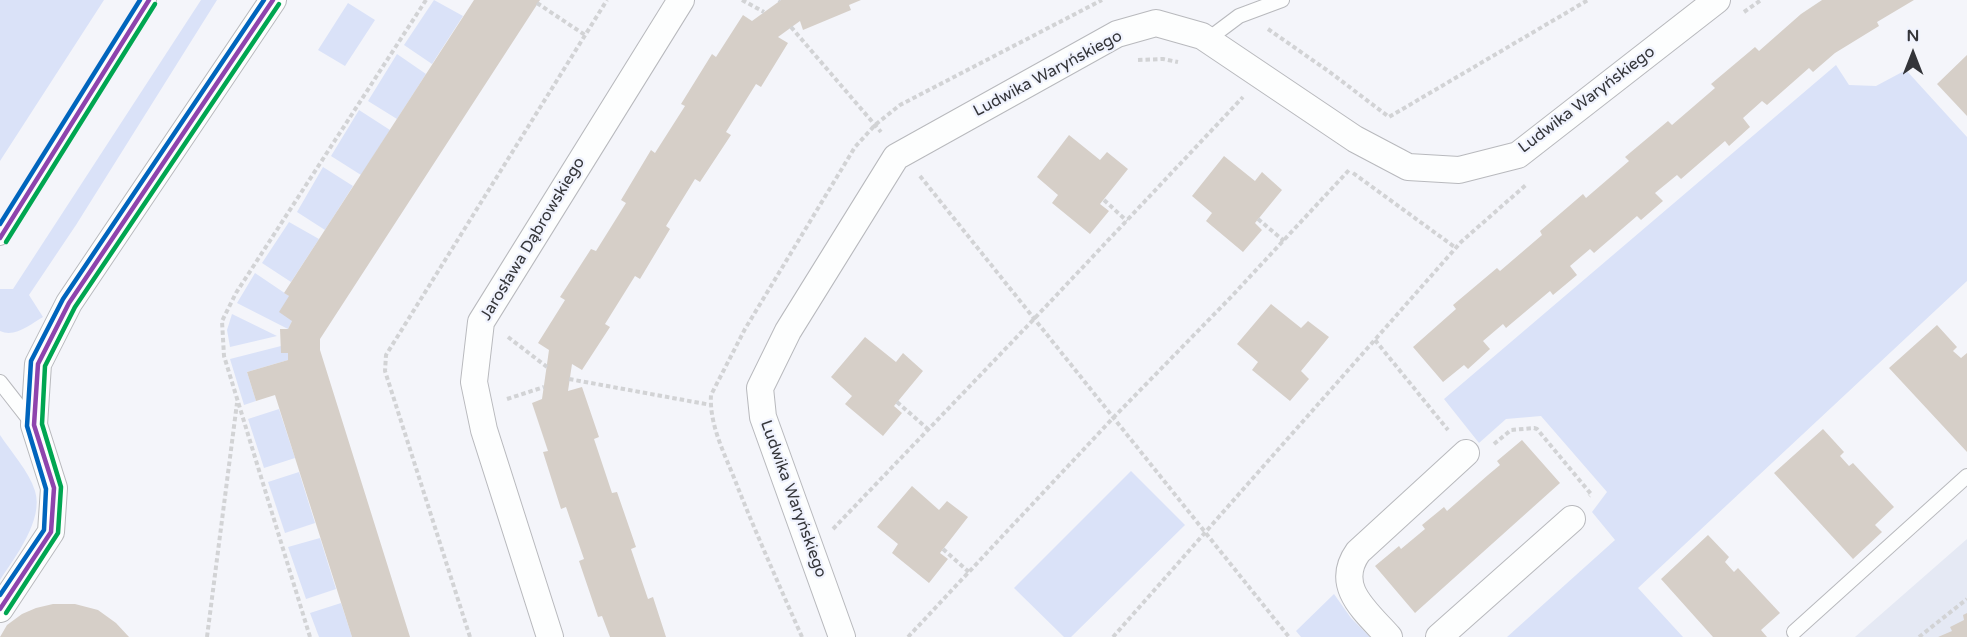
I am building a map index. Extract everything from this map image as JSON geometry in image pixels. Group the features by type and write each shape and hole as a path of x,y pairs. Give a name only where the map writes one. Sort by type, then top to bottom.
{"street":[{"path":"0,609 51,532 54,488 34,425 38,364 69,303 273,0"},
{"name":"Jarosława Dąbrowskiego","path":"550,637 484,430 474,382 481,322 681,0"},
{"name":"Ludwika Waryńskiego","path":"842,637 763,417 760,388 788,331 896,157 1117,34 1156,23 1202,36 1355,139 1408,167 1459,170 1518,154 1717,0"},
{"path":"1389,637 1352,592 1348,582 1348,571 1352,561 1365,545 1467,453"},
{"path":"1439,637 1572,519"}],"lane":[{"path":"0,238 149,0"},
{"path":"1208,40 1239,16 1282,0"},
{"path":"0,382 34,425"},
{"path":"1794,632 1967,476"}],"path":[{"path":"310,637 224,356 222,321 228,306 426,0"},
{"path":"742,0 764,12"},
{"path":"1246,14 1332,73 1389,117 1588,0"},
{"path":"1743,13 1761,0"},
{"path":"537,3 585,35"},
{"path":"790,27 875,125"},
{"path":"1131,62 1141,60 1180,62"},
{"path":"1237,92 1253,103"},
{"path":"828,534 1034,320 1244,96"},
{"path":"1341,164 1456,248"},
{"path":"923,167 917,173 1289,637"},
{"path":"908,637 1349,170"},
{"path":"1113,637 1456,248 1531,180"},
{"path":"1104,200 1127,221"},
{"path":"1258,219 1284,241"},
{"path":"505,343 511,327"},
{"path":"508,336 547,367"},
{"path":"569,379 711,405"},
{"path":"500,401 544,387"},
{"path":"207,637 237,400"},
{"path":"897,402 928,430"},
{"path":"943,549 969,572"},
{"path":"1919,637 1967,599"},
{"path":"1280,637 1284,631"}],"shaded area":[{"path":"0,0 104,0 0,161"},
{"path":"201,0 217,0 76,225 29,295 43,317 11,333 0,331 0,289 13,289"},
{"path":"434,0 463,16 432,64 404,45"},
{"path":"348,3 375,20 345,66 318,50"},
{"path":"397,54 426,74 397,119 368,101"},
{"path":"1836,65 1849,85 1876,86 1906,70 1967,137 1967,281 1638,588 1683,637 1507,637 1615,540 1592,512 1607,492 1541,416 1506,419 1479,443 1444,399"},
{"path":"359,110 390,130 361,175 331,156"},
{"path":"323,167 353,186 325,230 297,212"},
{"path":"289,222 319,239 291,282 262,263"},
{"path":"255,273 289,296 292,321 288,329 237,303"},
{"path":"232,314 277,336 230,347 227,330"},
{"path":"281,346 288,353 288,360 247,372 256,401 244,405 230,359"},
{"path":"279,409 295,458 264,468 248,419"},
{"path":"0,435 29,476 37,502 32,526 0,580"},
{"path":"1131,471 1185,525 1071,637 1064,637 1014,588"},
{"path":"299,472 315,523 285,533 268,482"},
{"path":"320,538 336,589 306,599 288,547"},
{"path":"1967,539 1967,637 1855,637"},
{"path":"1334,594 1351,618 1370,637 1301,637 1296,631"},
{"path":"341,603 352,637 319,637 310,613"}],"building":[{"path":"474,0 540,0 320,339 320,350 410,637 352,637 275,395 256,401 247,372 288,360 288,353 281,353 280,329 288,329 292,321 279,312 289,296 284,293"},
{"path":"781,0 861,0 849,5 851,10 803,30 800,21 778,37 788,43 761,87 756,84 726,132 731,135 700,182 695,179 666,226 670,229 640,279 635,276 605,324 610,327 582,370 572,364 568,391 582,387 599,437 594,439 612,493 617,492 636,547 631,549 648,599 653,597 666,637 610,637 602,616 598,617 579,561 584,559 566,507 561,509 543,452 548,451 532,403 542,399 549,350 538,343 565,300 560,297 591,249 596,251 626,203 621,200 651,150 655,153 685,106 681,104 712,54 716,57 743,15 752,21"},
{"path":"1822,0 1914,0 1877,22 1879,26 1835,53 1813,72 1809,68 1767,105 1762,101 1743,118 1750,127 1729,146 1725,141 1681,179 1677,175 1655,193 1663,201 1641,220 1637,216 1594,253 1590,249 1570,266 1577,275 1553,295 1550,291 1506,328 1503,324 1483,341 1490,349 1468,369 1464,365 1443,382 1413,347 1456,309 1453,305 1497,268 1500,271 1542,235 1540,231 1583,194 1586,198 1629,161 1625,157 1668,121 1672,125 1715,88 1711,84 1755,47 1759,51 1801,14"},
{"path":"1967,55 1967,116 1937,84"},
{"path":"1069,135 1100,160 1107,152 1128,169 1100,204 1109,211 1090,234 1052,203 1058,195 1037,177"},
{"path":"1224,156 1255,181 1262,172 1282,190 1255,223 1262,230 1243,252 1206,221 1212,213 1192,196"},
{"path":"1271,304 1301,328 1308,321 1329,337 1301,371 1309,379 1290,401 1252,370 1258,362 1237,344"},
{"path":"1937,325 1957,347 1953,351 1961,358 1967,353 1967,452 1889,368"},
{"path":"865,337 896,362 903,353 923,371 894,406 902,413 883,436 845,404 852,396 831,377"},
{"path":"1823,429 1844,452 1840,456 1849,466 1853,463 1894,507 1875,525 1882,532 1853,559 1774,473"},
{"path":"1522,440 1560,483 1415,613 1375,566 1399,546 1401,549 1425,529 1422,525 1444,507 1447,511 1500,465 1497,461"},
{"path":"912,486 939,510 947,501 968,517 940,553 948,559 929,583 892,553 898,544 877,527"},
{"path":"1708,535 1729,557 1725,562 1734,572 1738,568 1780,613 1761,630 1767,637 1713,637 1661,579"},
{"path":"53,604 75,604 98,610 116,623 129,637 0,637 7,625 22,614"},
{"path":"1967,613 1967,637 1938,637 1952,631 1950,627 1964,620 1963,615"}],"transit line":[{"path":"0,224 140,0"},
{"path":"0,238 149,0"},
{"path":"0,595 44,530 46,489 27,426 31,361 63,299 264,0"},
{"path":"0,609 51,532 54,488 34,425 38,364 69,303 273,0"},
{"path":"6,242 155,4"},
{"path":"6,613 58,533 61,487 42,424 45,366 75,307 279,4"}]}
